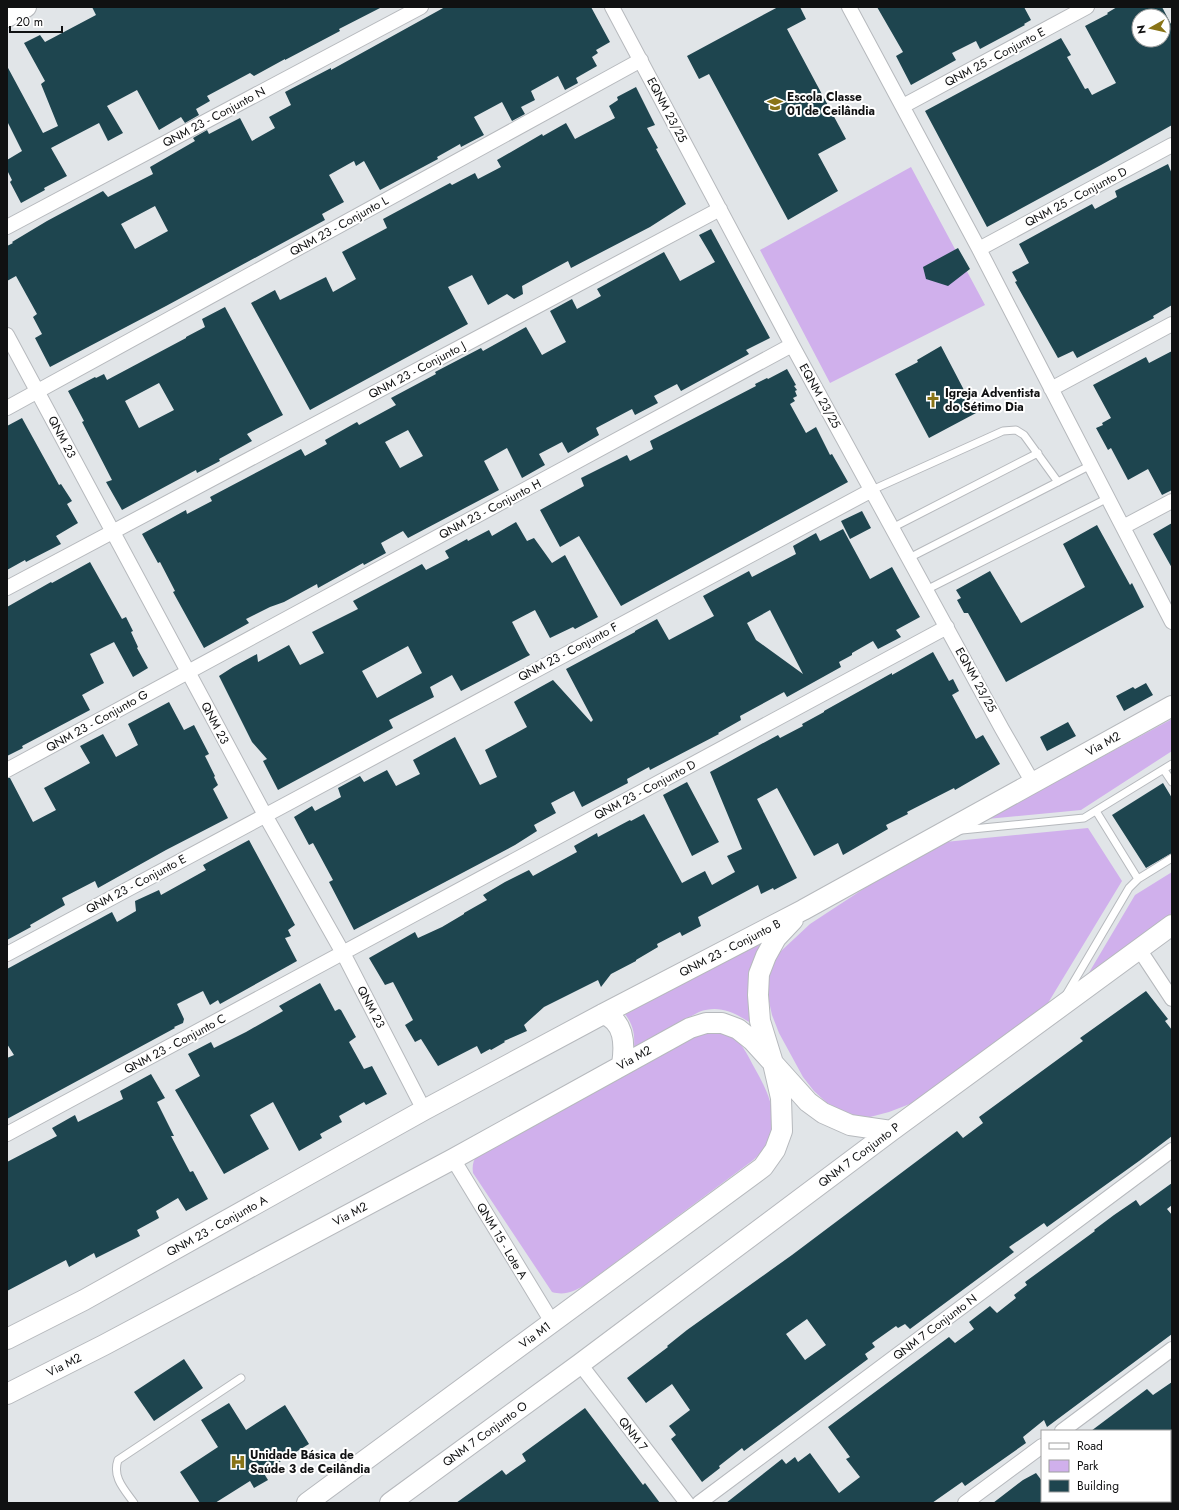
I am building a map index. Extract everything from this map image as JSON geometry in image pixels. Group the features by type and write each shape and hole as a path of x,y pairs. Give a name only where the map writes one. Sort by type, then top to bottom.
{"main road":[{"path":"7,17 26,7"},
{"name":"Via M2","path":"1033,783 1172,706"},
{"name":"QNM 23 - Conjunto B","path":"424,1110 603,1014 803,910 1033,783"},
{"name":"Via M1","path":"307,1503 763,1167 775,1150 782,1131 781,1098 773,1062 760,1020 758,995 759,974 766,956 776,938 803,910"},
{"path":"1139,949 1172,925"},
{"name":"QNM 7 Conjunto P","path":"580,1364 891,1131 1139,949"},
{"path":"603,1014 610,1016 616,1021 621,1032 624,1046 622,1065"},
{"name":"Via M2","path":"7,1394 104,1345 453,1160 690,1028 706,1023 722,1022 738,1029 753,1040 808,1102 823,1113 850,1125 891,1131"},
{"name":"QNM 23 - Conjunto A","path":"7,1339 84,1300 424,1110"},
{"name":"QNM 7 Conjunto O","path":"390,1503 580,1364"}],"street":[{"name":"QNM 23 - Conjunto N","path":"7,227 421,7"},
{"name":"EQNM 23/25","path":"612,7 792,346 1033,783"},
{"path":"849,7 979,249 1172,622"},
{"name":"QNM 25 - Conjunto E","path":"903,106 1087,7"},
{"name":"QNM 23 - Conjunto L","path":"7,408 641,60"},
{"name":"QNM 25 - Conjunto D","path":"979,249 1172,145"},
{"name":"QNM 23 - Conjunto J","path":"7,588 720,209"},
{"path":"1051,389 1172,324"},
{"name":"QNM 23","path":"7,335 265,815 343,953 424,1110"},
{"name":"QNM 23 - Conjunto H","path":"188,672 792,346"},
{"name":"QNM 23 - Conjunto F","path":"265,815 872,490"},
{"path":"1123,527 1172,501"},
{"name":"QNM 23 - Conjunto D","path":"343,953 947,627"},
{"name":"QNM 23 - Conjunto G","path":"7,770 188,672"},
{"name":"QNM 23 - Conjunto E","path":"7,954 265,815"},
{"path":"1139,949 1172,999"},
{"name":"QNM 23 - Conjunto C","path":"7,1134 343,953"},
{"name":"QNM 7 Conjunto N","path":"698,1503 1172,1150"},
{"name":"QNM 15 - Lote A","path":"453,1160 552,1322"},
{"path":"1063,1430 1172,1349"},
{"name":"QNM 7","path":"580,1364 687,1503"},
{"path":"965,1503 1041,1447"}],"lane":[{"path":"872,490 1003,431 1016,430 1024,435 1058,482"},
{"path":"892,528 1038,453"},
{"path":"909,558 1091,465"},
{"path":"926,590 1108,498"},
{"path":"944,831 1084,818 1172,764"},
{"path":"1164,770 1172,782"},
{"path":"1096,811 1138,879"},
{"path":"1058,1009 1129,888 1138,879 1172,858"},
{"path":"134,1503 117,1478 115,1467 118,1460 241,1378"}],"green space":[{"path":"911,167 985,305 830,383 760,250"},
{"path":"1172,719 1172,751 1081,810 987,819"},
{"path":"1088,828 1122,881 1048,1003 915,1102 889,1112 870,1117 856,1116 827,1103 814,1091 803,1077 779,1033 772,1015 768,997 769,974 780,952 810,924 874,882 945,842"},
{"path":"1172,872 1172,913 1087,976 1135,895"},
{"path":"765,939 758,950 750,971 748,991 754,1025 728,1011 714,1009 707,1010 699,1012 634,1047 633,1029 625,1014"},
{"path":"715,1031 731,1036 741,1045 761,1079 771,1104 773,1116 773,1127 763,1150 752,1161 585,1285 565,1293 552,1292 473,1173 473,1164 477,1155 697,1034"}],"building":[{"path":"92,7 382,7 254,76 250,73 207,96 210,101 196,109 199,115 185,123 181,117 159,130 137,90 107,106 123,133 108,141 99,123 51,148 67,176 44,188 45,190 21,203 10,182 12,180 7,170 7,160 22,151 7,121 7,66 43,133 58,126 41,84 45,81 24,43 40,35 45,42 96,15"},
{"path":"445,7 591,7 610,42 596,50 598,53 592,57 597,66 576,78 578,83 565,90 558,76 531,91 535,100 521,107 525,114 512,121 502,102 474,117 484,135 461,147 460,144 437,157 438,159 380,190 364,161 356,166 354,161 329,175 344,202 322,214 325,220 50,367 35,338 42,334 33,317 37,314 16,276 7,281 7,246 47,221 103,191 108,197 153,174 150,167 195,141 193,138 207,130 209,134 240,118 252,141 275,128 269,117 291,105 285,92 331,68 331,70","holes":["155,206 168,231 135,249 121,224"]},
{"path":"778,7 800,7 806,19 787,29 846,139 818,154 838,191 788,220 709,74 699,79 687,56"},
{"path":"877,7 1024,7 1031,20 1024,24 1025,25 980,49 976,41 952,53 956,60 911,85 896,56 903,52"},
{"path":"1117,7 1162,7 1131,8 1131,48 1171,48 1171,24 1172,125 987,227 925,111 1061,38 1071,55 1067,57 1085,89 1088,88 1092,95 1116,83 1085,26 1108,14 1107,13"},
{"path":"636,87 655,125 647,128 658,148 656,149 686,204 650,227 571,268 568,261 522,286 523,294 514,299 507,294 488,305 472,275 448,287 468,324 310,410 251,303 275,290 280,300 326,277 333,292 356,279 342,252 387,228 383,219 450,183 452,185 475,173 478,179 501,167 497,160 542,134 543,136 566,123 575,139 615,118 609,106 618,100 617,97"},
{"path":"1168,164 1172,174 1172,305 1153,316 1154,318 1077,358 1073,351 1058,358 1015,282 1017,281 1012,272 1029,263 1019,244 1092,204 1095,209 1117,197 1115,191"},
{"path":"711,229 770,338 746,350 749,354 681,391 677,384 654,396 658,403 635,415 632,409 596,428 599,435 568,453 562,442 539,454 545,465 522,478 507,448 484,461 499,490 408,538 403,531 381,543 386,553 364,565 363,563 318,588 317,584 284,602 246,619 249,623 204,648 173,592 175,591 160,562 158,563 142,534 186,510 187,514 212,501 210,497 301,449 305,456 327,444 325,440 357,422 359,425 396,405 391,398 436,374 435,372 481,348 483,351 526,327 542,355 566,342 550,311 572,299 577,309 601,296 597,289 664,252 680,281 715,262 699,235","holes":["408,430 423,456 400,468 385,442"]},
{"path":"958,248 970,269 948,286 926,279 923,267"},
{"path":"225,307 283,415 247,434 252,441 219,459 220,461 197,473 196,470 122,510 106,482 112,480 68,391 104,374 107,380 186,338 205,327 202,319","holes":["159,383 174,410 139,428 125,401"]},
{"path":"941,346 976,413 929,438 895,374 918,362 917,360"},
{"path":"1172,351 1172,490 1162,495 1148,469 1128,480 1111,448 1108,450 1096,428 1103,425 1102,423 1111,418 1093,385 1146,357 1149,363"},
{"path":"787,369 796,385 794,386 797,390 795,391 797,396 793,398 795,401 790,404 806,433 816,427 830,455 832,454 848,482 621,606 579,536 560,547 540,510 584,486 581,478 627,455 630,461 653,449 650,441 756,386 755,384"},
{"path":"22,418 59,485 61,484 72,501 67,504 78,523 56,536 61,544 26,562 25,560 7,570 7,426"},
{"path":"862,511 871,528 850,539 841,521"},
{"path":"516,522 527,541 534,538 552,563 565,555 598,617 575,629 573,627 550,638 535,610 512,622 530,655 461,691 452,675 430,687 434,697 389,720 393,728 278,790 263,761 267,759 252,742 219,676 257,654 258,662 289,645 300,665 324,653 312,632 358,609 353,601 422,564 426,570 449,558 445,551 467,539 468,541 489,530 492,536","holes":["408,646 422,673 377,698 362,671"]},
{"path":"1172,523 1172,568 1153,534"},
{"path":"1097,525 1130,585 1132,583 1144,607 1006,682 968,613 964,613 957,600 961,598 956,590 990,571 1021,623 1085,587 1063,544"},
{"path":"843,529 870,579 892,567 920,617 896,630 901,637 878,649 873,641 839,662 841,667 787,697 784,692 740,716 741,720 718,733 719,734 650,770 649,767 627,779 628,783 582,807 574,791 551,803 556,813 534,825 537,831 515,845 354,930 329,882 333,880 313,843 309,845 294,817 312,806 315,811 341,797 338,788 360,776 364,782 387,770 396,786 420,774 413,760 455,737 480,785 497,777 485,750 527,727 514,702 553,680 591,722 593,720 566,669 657,619 669,640 714,616 703,596 749,571 752,577 796,554 793,546 816,533 820,541","holes":["770,610 803,674 756,640 747,623"]},
{"path":"90,562 122,619 126,617 133,631 131,632 138,647 137,648 148,668 133,677 114,642 90,654 104,683 82,695 90,710 22,746 23,748 7,756 7,607"},
{"path":"933,652 949,681 953,679 959,691 952,695 976,739 983,735 1000,764 955,790 954,788 907,812 908,814 886,825 888,829 843,855 838,843 814,856 777,788 757,799 797,878 774,890 773,888 761,894 758,885 698,917 701,926 682,936 680,932 657,944 658,947 611,974 601,987 598,980 544,1007 524,1025 527,1031 504,1041 505,1042 491,1050 490,1049 481,1054 477,1046 438,1066 421,1039 415,1042 405,1025 413,1020 393,982 385,985 369,958 415,932 418,938 442,927 487,900 483,895 505,882 529,870 533,876 577,852 574,846 597,833 598,837 644,814 682,883 705,871 712,885 735,872 727,856 742,849 710,772 778,735 780,738 803,726 802,724 824,711"},
{"path":"1146,683 1153,695 1124,711 1116,696 1133,687 1135,689"},
{"path":"169,702 184,730 194,725 209,754 205,756 218,785 213,789 228,818 166,850 98,888 95,881 62,898 65,905 30,925 31,927 7,940 7,778 10,778 33,822 56,810 44,788 90,763 80,746 103,734 116,757 138,745 128,724"},
{"path":"1068,722 1076,736 1047,751 1040,737"},
{"path":"687,782 719,842 692,856 663,795"},
{"path":"1163,783 1172,798 1172,853 1146,868 1112,815"},
{"path":"249,840 295,925 288,930 291,936 285,938 297,961 220,1004 218,1000 210,1005 203,991 177,1004 184,1019 183,1023 7,1119 7,1058 14,1055 7,1044 7,969 112,912 117,922 136,911 135,901 159,890 161,895 206,870 203,865"},
{"path":"320,983 335,1011 339,1009 341,1010 356,1037 349,1042 364,1069 372,1066 387,1094 366,1105 364,1102 339,1116 342,1122 320,1134 322,1138 299,1151 273,1102 250,1115 269,1149 224,1174 175,1090 200,1076 188,1054 211,1042 214,1048 246,1032 283,1011 279,1006"},
{"path":"1146,991 1168,1019 1165,1021 1172,1030 1172,1136 1047,1227 1044,1223 1009,1247 1014,1252 910,1329 905,1324 898,1328 896,1326 872,1343 875,1347 865,1354 868,1359 744,1451 742,1448 702,1482 671,1439 676,1435 669,1426 690,1410 672,1384 646,1403 627,1378 668,1347 667,1346 687,1330 792,1255 957,1131 963,1138 983,1123 979,1117 1083,1041 1080,1038","holes":["807,1319 826,1345 805,1360 786,1334"]},
{"path":"151,1074 165,1098 157,1102 174,1136 171,1136 190,1172 193,1171 208,1199 186,1211 178,1198 156,1211 159,1218 137,1230 140,1236 96,1258 94,1253 69,1267 66,1260 7,1291 7,1162 57,1136 52,1128 75,1115 78,1122 123,1099 120,1091"},
{"path":"1172,1183 1172,1205 1167,1209 1172,1215 1172,1334 1047,1427 1044,1420 1023,1437 1026,1443 965,1486 962,1482 932,1503 726,1503 782,1459 786,1464 795,1457 798,1462 810,1453 839,1493 860,1477 846,1459 850,1457 828,1427 949,1337 955,1343 974,1329 969,1322 990,1306 997,1313 1016,1298 1014,1295 1027,1285 1025,1282 1095,1231 1094,1230 1114,1215 1136,1200 1140,1206"},
{"path":"184,1359 203,1388 154,1421 134,1392"},
{"path":"1172,1382 1172,1431 1092,1430 1147,1389 1153,1395"},
{"name":"Unidade Básica de Saúde 3 de Ceilândia","path":"229,1403 246,1430 285,1405 309,1444 263,1472 268,1480 254,1488 250,1481 215,1503 200,1503 180,1472 218,1447 201,1420"},
{"path":"585,1408 643,1485 645,1483 660,1503 456,1503 502,1470 506,1475 526,1461 522,1454"},
{"path":"1036,1473 1041,1480 1042,1503 993,1503 1023,1480"}],"place":[{"name":"Escola Classe 01 de Ceilândia","path":"775,104"},
{"name":"Igreja Adventista do Sétimo Dia","path":"933,400"},
{"name":"Unidade Básica de Saúde 3 de Ceilândia","path":"238,1462"}]}
